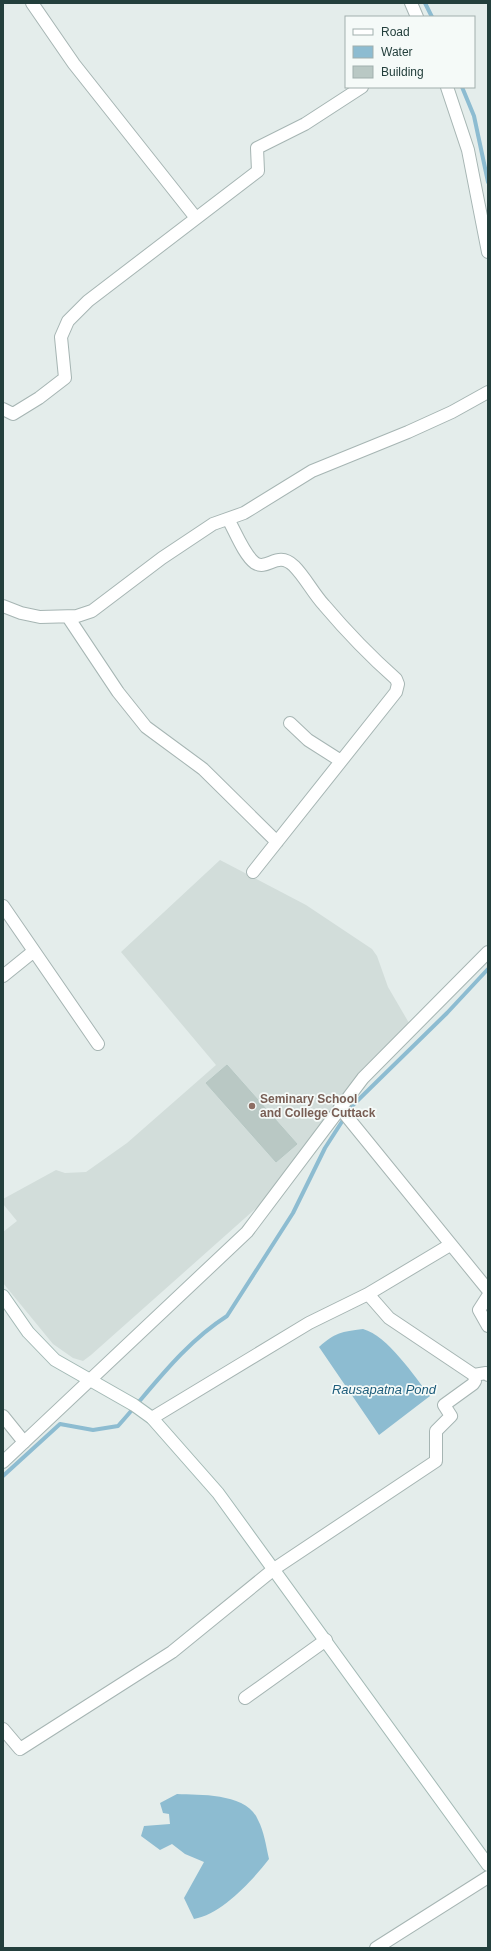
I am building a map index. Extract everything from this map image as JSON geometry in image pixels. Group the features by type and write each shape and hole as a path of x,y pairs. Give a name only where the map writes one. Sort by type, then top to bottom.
{"street":[{"path":"32,3 74,64 196,218"},
{"path":"411,3 418,16"},
{"path":"3,410 13,414 39,398 65,378 61,338 68,321 88,301 258,171 257,148 305,124 360,88"},
{"path":"448,88 468,150 488,252"},
{"path":"3,606 22,613 40,617 68,617 92,611 187,541 213,524 228,519 258,505 312,471 408,432 452,412 488,392"},
{"path":"228,519 248,556 256,563 264,564 285,559 295,567 314,594 344,629 396,679 398,684 396,692 253,872"},
{"path":"68,617 118,692 146,727 203,769 277,842"},
{"path":"290,723 308,740 341,761"},
{"path":"3,906 98,1044"},
{"path":"3,976 34,952"},
{"path":"3,1462 247,1232 363,1078 488,952"},
{"path":"340,1108 488,1290"},
{"path":"152,1418 308,1323 368,1294 450,1245"},
{"path":"368,1294 389,1318 474,1375 486,1373 488,1375"},
{"path":"3,1296 28,1332 55,1360 138,1408 152,1418 218,1493 488,1865"},
{"path":"488,1296 479,1310 488,1326"},
{"path":"3,1730 20,1749 172,1652 274,1569 436,1461 436,1431 451,1416 444,1405 473,1384 475,1381 474,1375"},
{"path":"3,1416 24,1442"},
{"path":"245,1698 326,1640"},
{"path":"376,1948 488,1877"}],"shaded area":[{"name":"Seminary School and College Cuttack","path":"220,860 306,905 372,949 377,956 388,987 409,1023 363,1068 262,1203 83,1361 73,1358 53,1344 3,1283 3,1232 17,1221 3,1204 3,1199 56,1170 65,1173 86,1172 127,1143 216,1065 121,952"}],"water":[{"name":"Rausapatna Pond","path":"363,1329 372,1333 391,1348 430,1396 379,1435 319,1347 330,1338 339,1334"},
{"path":"177,1794 222,1797 234,1800 244,1805 252,1811 260,1824 269,1859 254,1877 226,1904 205,1916 194,1919 184,1898 204,1862 185,1854 172,1844 160,1850 141,1836 144,1826 170,1824 169,1814 163,1813 160,1803"}],"building":[{"path":"227,1065 297,1144 276,1162 206,1083"}],"waterway":[{"path":"425,3 432,16"},
{"path":"462,88 474,116 488,182"},
{"path":"3,1476 60,1424 93,1430 118,1426 182,1353 211,1327 227,1316 293,1213 325,1148 352,1106 447,1013 488,969"}],"place":[{"name":"Seminary School and College Cuttack","path":"252,1106"}]}
